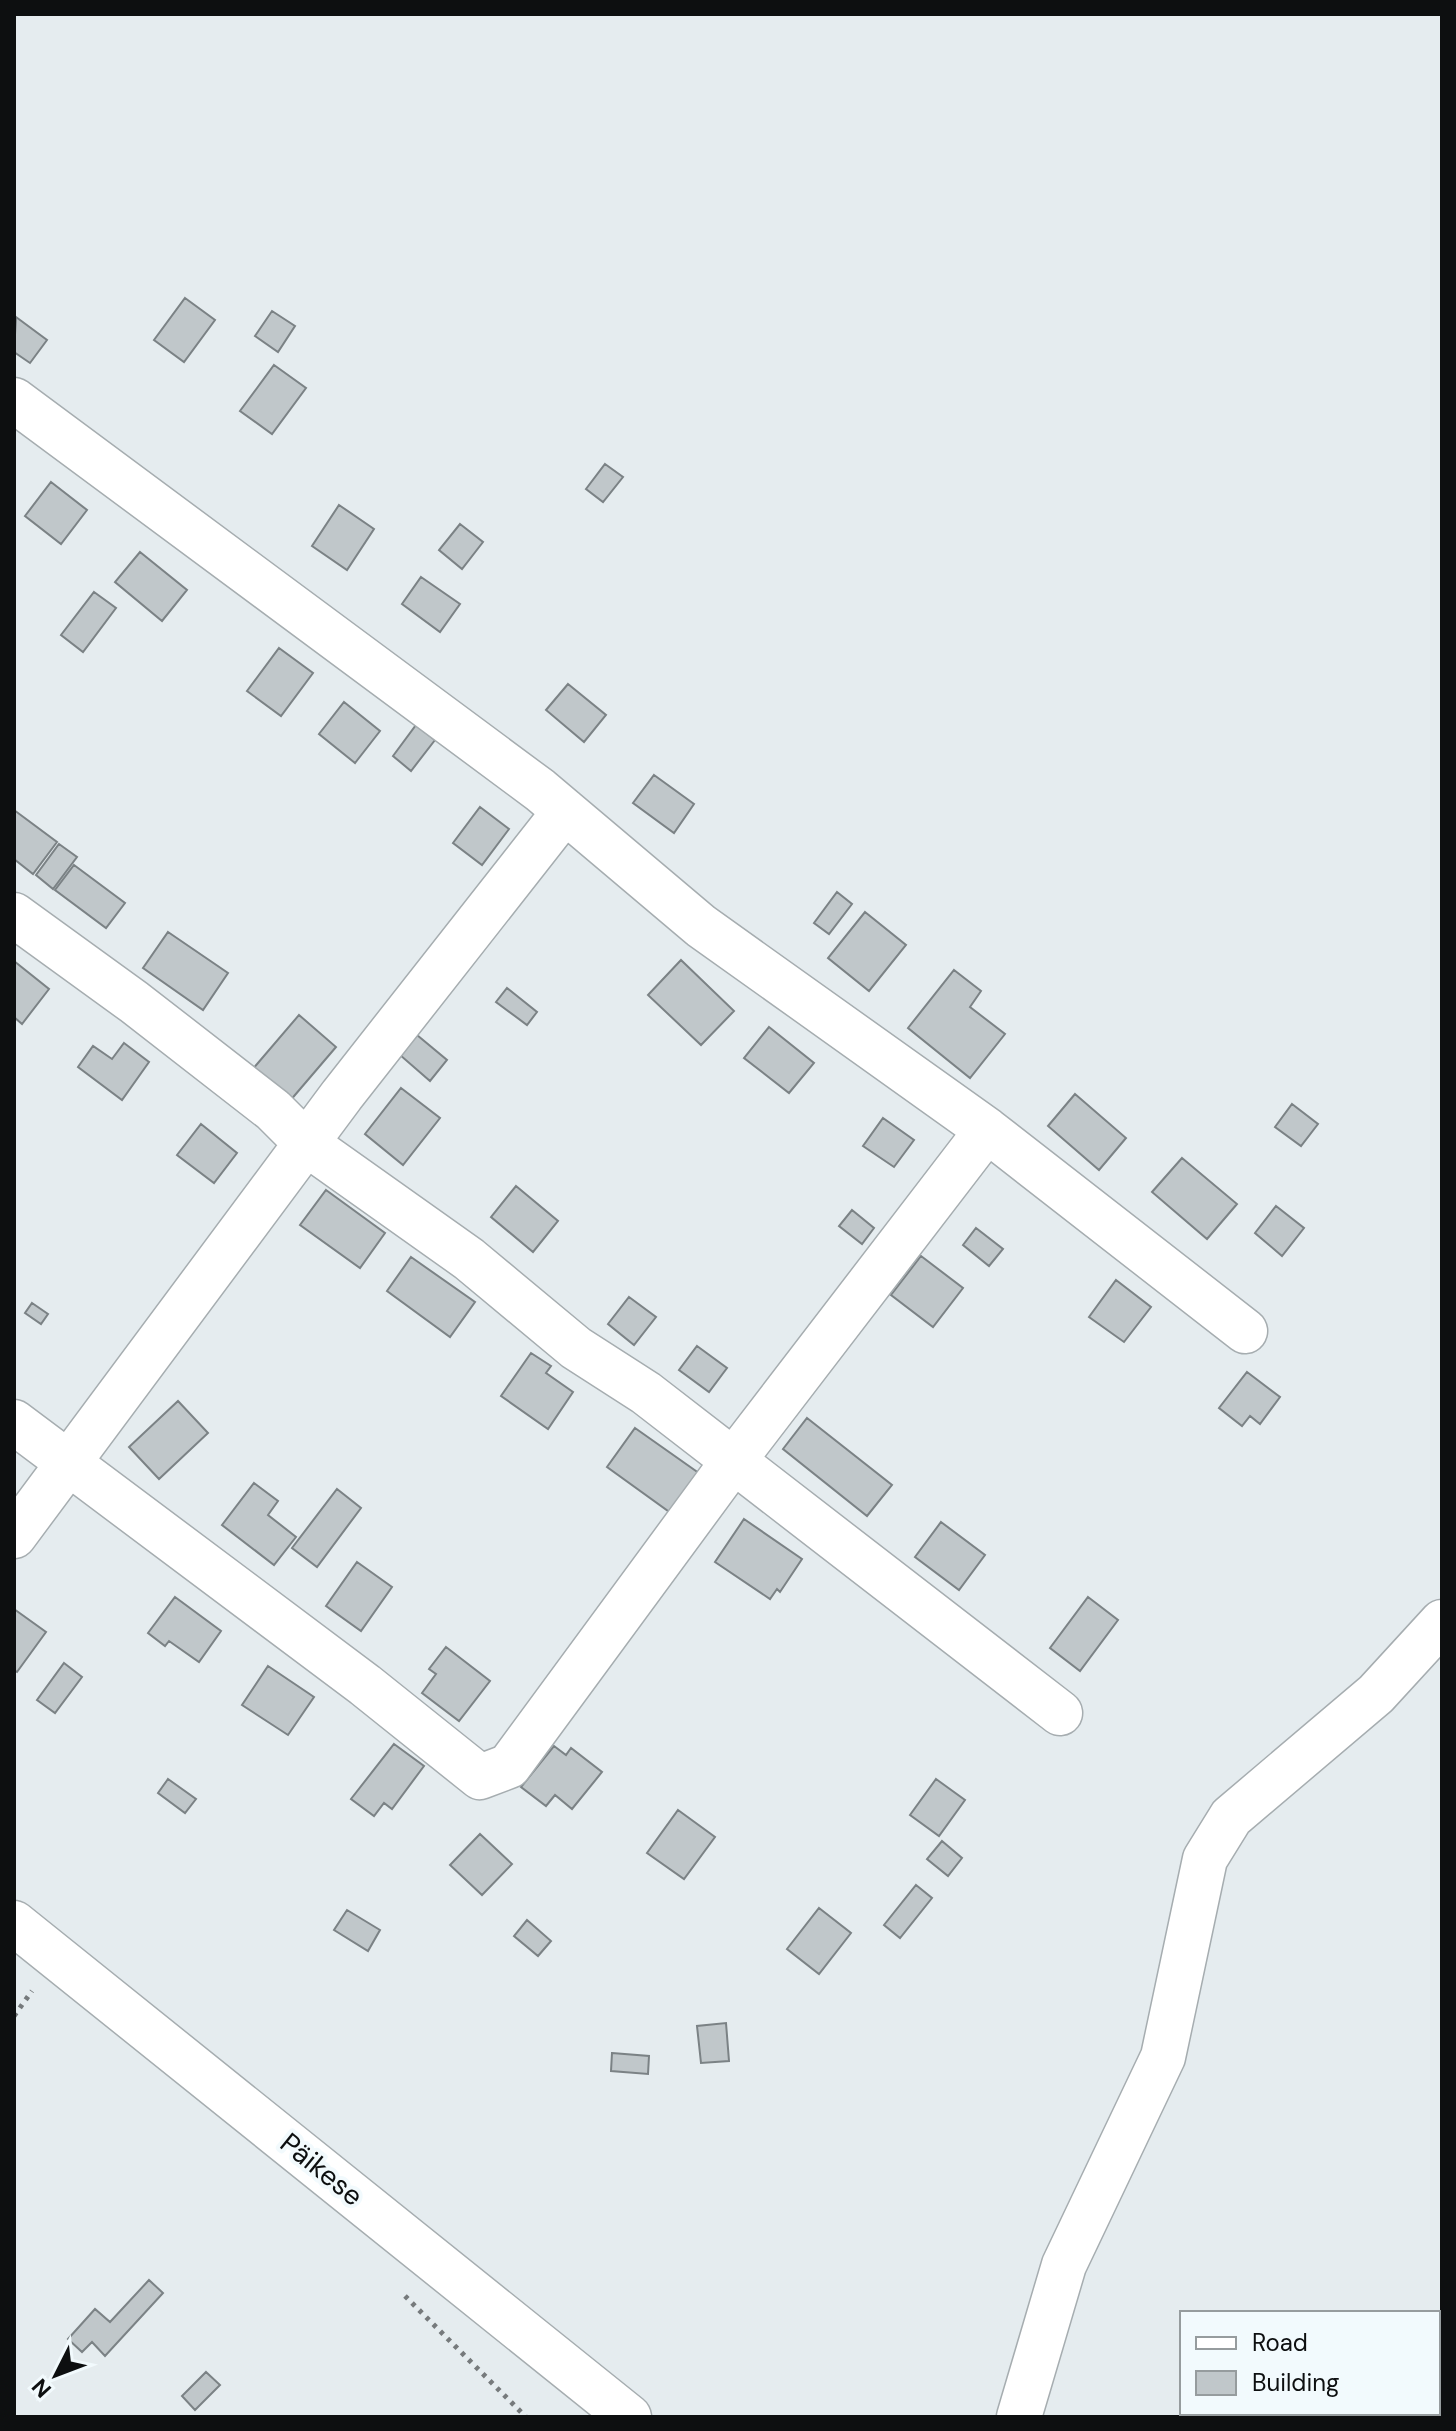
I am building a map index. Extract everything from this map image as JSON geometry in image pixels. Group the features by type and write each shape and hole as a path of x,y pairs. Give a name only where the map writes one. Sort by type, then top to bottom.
{"street":[{"path":"14,400 321,631 442,716 565,811 701,926 987,1130 1245,1331"},
{"path":"14,1536 307,1144 565,811"},
{"path":"14,915 200,1052 273,1110 307,1144 469,1259 576,1348 646,1393 1060,1713"},
{"path":"14,1422 365,1685 480,1777 509,1766 734,1460 987,1130"},
{"path":"1019,2417 1064,2265 1163,2057 1205,1859 1231,1817 1376,1694 1442,1622"},
{"name":"Päikese","path":"14,1923 629,2417"}],"building":[{"path":"185,298 215,320 184,362 154,340"},
{"path":"272,311 295,326 278,352 255,336"},
{"path":"16,317 47,340 30,363 14,352"},
{"path":"274,365 306,388 272,434 240,411"},
{"path":"605,464 623,477 603,502 586,489"},
{"path":"51,482 87,510 61,544 25,516"},
{"path":"339,505 374,529 347,570 312,546"},
{"path":"460,524 483,542 462,569 439,550"},
{"path":"140,552 187,590 162,621 115,582"},
{"path":"421,577 460,604 440,632 402,604"},
{"path":"94,592 116,608 83,652 61,635"},
{"path":"279,648 313,673 281,716 247,691"},
{"path":"568,684 606,715 584,742 546,710"},
{"path":"344,702 380,731 355,763 319,734"},
{"path":"416,725 435,740 411,771 393,756"},
{"path":"654,775 694,804 674,833 633,803"},
{"path":"480,807 509,829 482,865 453,843"},
{"path":"14,810 57,842 33,874 14,859"},
{"path":"59,844 77,857 53,889 36,875"},
{"path":"74,865 125,903 106,928 55,890"},
{"path":"837,892 852,904 829,934 814,923"},
{"path":"865,912 906,945 869,991 828,958"},
{"path":"168,932 228,973 203,1010 143,968"},
{"path":"681,960 734,1011 701,1045 648,995"},
{"path":"14,961 49,989 22,1024 14,1017"},
{"path":"954,970 981,991 970,1007 1005,1034 970,1078 908,1028"},
{"path":"507,988 537,1012 527,1025 496,1002"},
{"path":"299,1015 336,1047 289,1102 252,1070"},
{"path":"769,1027 814,1063 789,1093 744,1058"},
{"path":"417,1035 447,1060 430,1081 400,1055"},
{"path":"124,1043 149,1062 122,1100 78,1067 93,1046 112,1059"},
{"path":"401,1088 440,1118 403,1165 365,1134"},
{"path":"1075,1094 1126,1138 1099,1170 1048,1126"},
{"path":"1292,1104 1318,1124 1301,1146 1275,1127"},
{"path":"883,1118 914,1140 894,1167 863,1146"},
{"path":"201,1124 237,1153 214,1183 177,1155"},
{"path":"1182,1158 1237,1204 1207,1239 1152,1192"},
{"path":"516,1186 558,1221 533,1252 491,1217"},
{"path":"326,1190 385,1233 360,1268 300,1225"},
{"path":"1276,1206 1304,1228 1282,1256 1255,1233"},
{"path":"852,1210 874,1228 862,1244 839,1226"},
{"path":"976,1228 1003,1249 989,1266 963,1245"},
{"path":"921,1256 963,1288 933,1327 891,1295"},
{"path":"411,1257 475,1302 450,1337 387,1291"},
{"path":"1116,1280 1151,1307 1124,1342 1089,1317"},
{"path":"629,1297 656,1317 634,1345 608,1324"},
{"path":"32,1303 48,1314 41,1324 25,1313"},
{"path":"697,1346 727,1368 709,1392 679,1370"},
{"path":"531,1353 551,1366 546,1373 573,1392 548,1429 501,1396"},
{"path":"1247,1372 1280,1397 1260,1424 1250,1416 1242,1426 1219,1408"},
{"path":"178,1401 208,1433 159,1479 129,1447"},
{"path":"807,1418 892,1485 867,1516 783,1449"},
{"path":"635,1428 703,1476 675,1516 607,1467"},
{"path":"254,1483 278,1501 268,1515 296,1537 274,1565 222,1525"},
{"path":"337,1489 361,1508 317,1567 292,1548"},
{"path":"744,1519 802,1559 780,1592 777,1589 770,1599 715,1562"},
{"path":"941,1522 985,1555 959,1590 915,1557"},
{"path":"357,1562 392,1587 361,1631 326,1606"},
{"path":"175,1597 221,1631 199,1662 169,1641 165,1646 148,1633"},
{"path":"1088,1597 1118,1620 1080,1671 1050,1648"},
{"path":"14,1609 46,1632 17,1672 14,1670"},
{"path":"446,1647 490,1681 459,1721 422,1693 436,1674 429,1669"},
{"path":"64,1663 82,1677 55,1713 37,1700"},
{"path":"268,1666 314,1697 288,1735 242,1705"},
{"path":"394,1744 424,1766 392,1809 384,1803 374,1816 351,1799"},
{"path":"554,1746 566,1755 571,1748 602,1772 572,1809 555,1795 546,1806 521,1787"},
{"path":"168,1779 196,1799 185,1813 158,1793"},
{"path":"936,1779 965,1800 939,1836 910,1815"},
{"path":"678,1810 715,1837 684,1879 647,1853"},
{"path":"480,1834 512,1864 482,1895 450,1865"},
{"path":"942,1841 962,1858 948,1876 927,1859"},
{"path":"916,1885 932,1898 900,1938 884,1925"},
{"path":"819,1908 851,1933 819,1974 787,1949"},
{"path":"347,1910 380,1930 368,1951 334,1930"},
{"path":"527,1920 551,1941 538,1956 514,1936"},
{"path":"726,2023 729,2061 701,2063 697,2026"},
{"path":"612,2053 649,2056 648,2074 611,2071"},
{"path":"149,2280 163,2293 105,2356 92,2342 82,2352 68,2339 95,2309 110,2322"},
{"path":"206,2372 220,2385 195,2410 182,2396"}]}
